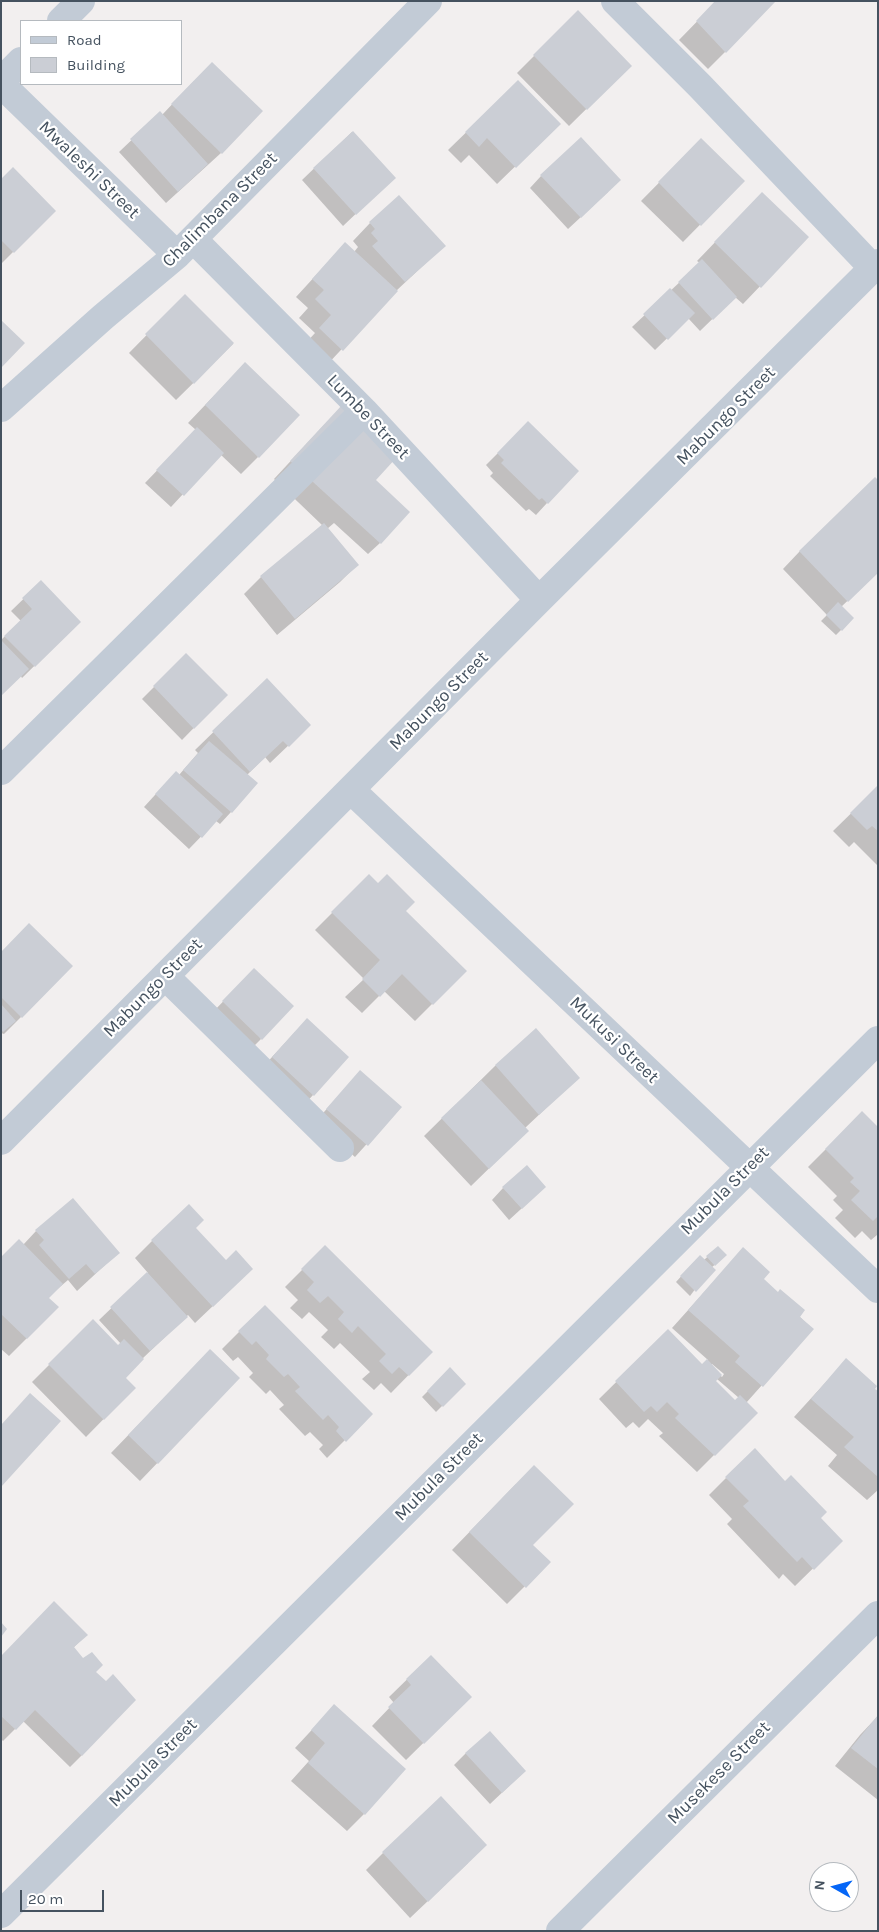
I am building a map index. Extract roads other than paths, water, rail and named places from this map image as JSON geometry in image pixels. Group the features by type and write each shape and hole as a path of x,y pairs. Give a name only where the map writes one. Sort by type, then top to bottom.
{"street":[{"path":"62,20 81,1"},
{"name":"Chalimbana Street","path":"1,408 185,247 428,1"},
{"path":"615,1 875,266"},
{"path":"1,83 20,62"},
{"name":"Mwaleshi Street","path":"1,83 185,247"},
{"name":"Lumbe Street","path":"185,247 364,411 539,600"},
{"name":"Mabungo Street","path":"1,1141 539,600 875,266"},
{"path":"1,771 364,411"},
{"name":"Mukusi Street","path":"350,790 878,1289"},
{"path":"165,976 340,1148"},
{"name":"Mubula Street","path":"1,1914 878,1040"},
{"name":"Musekese Street","path":"560,1931 878,1615"}]}
